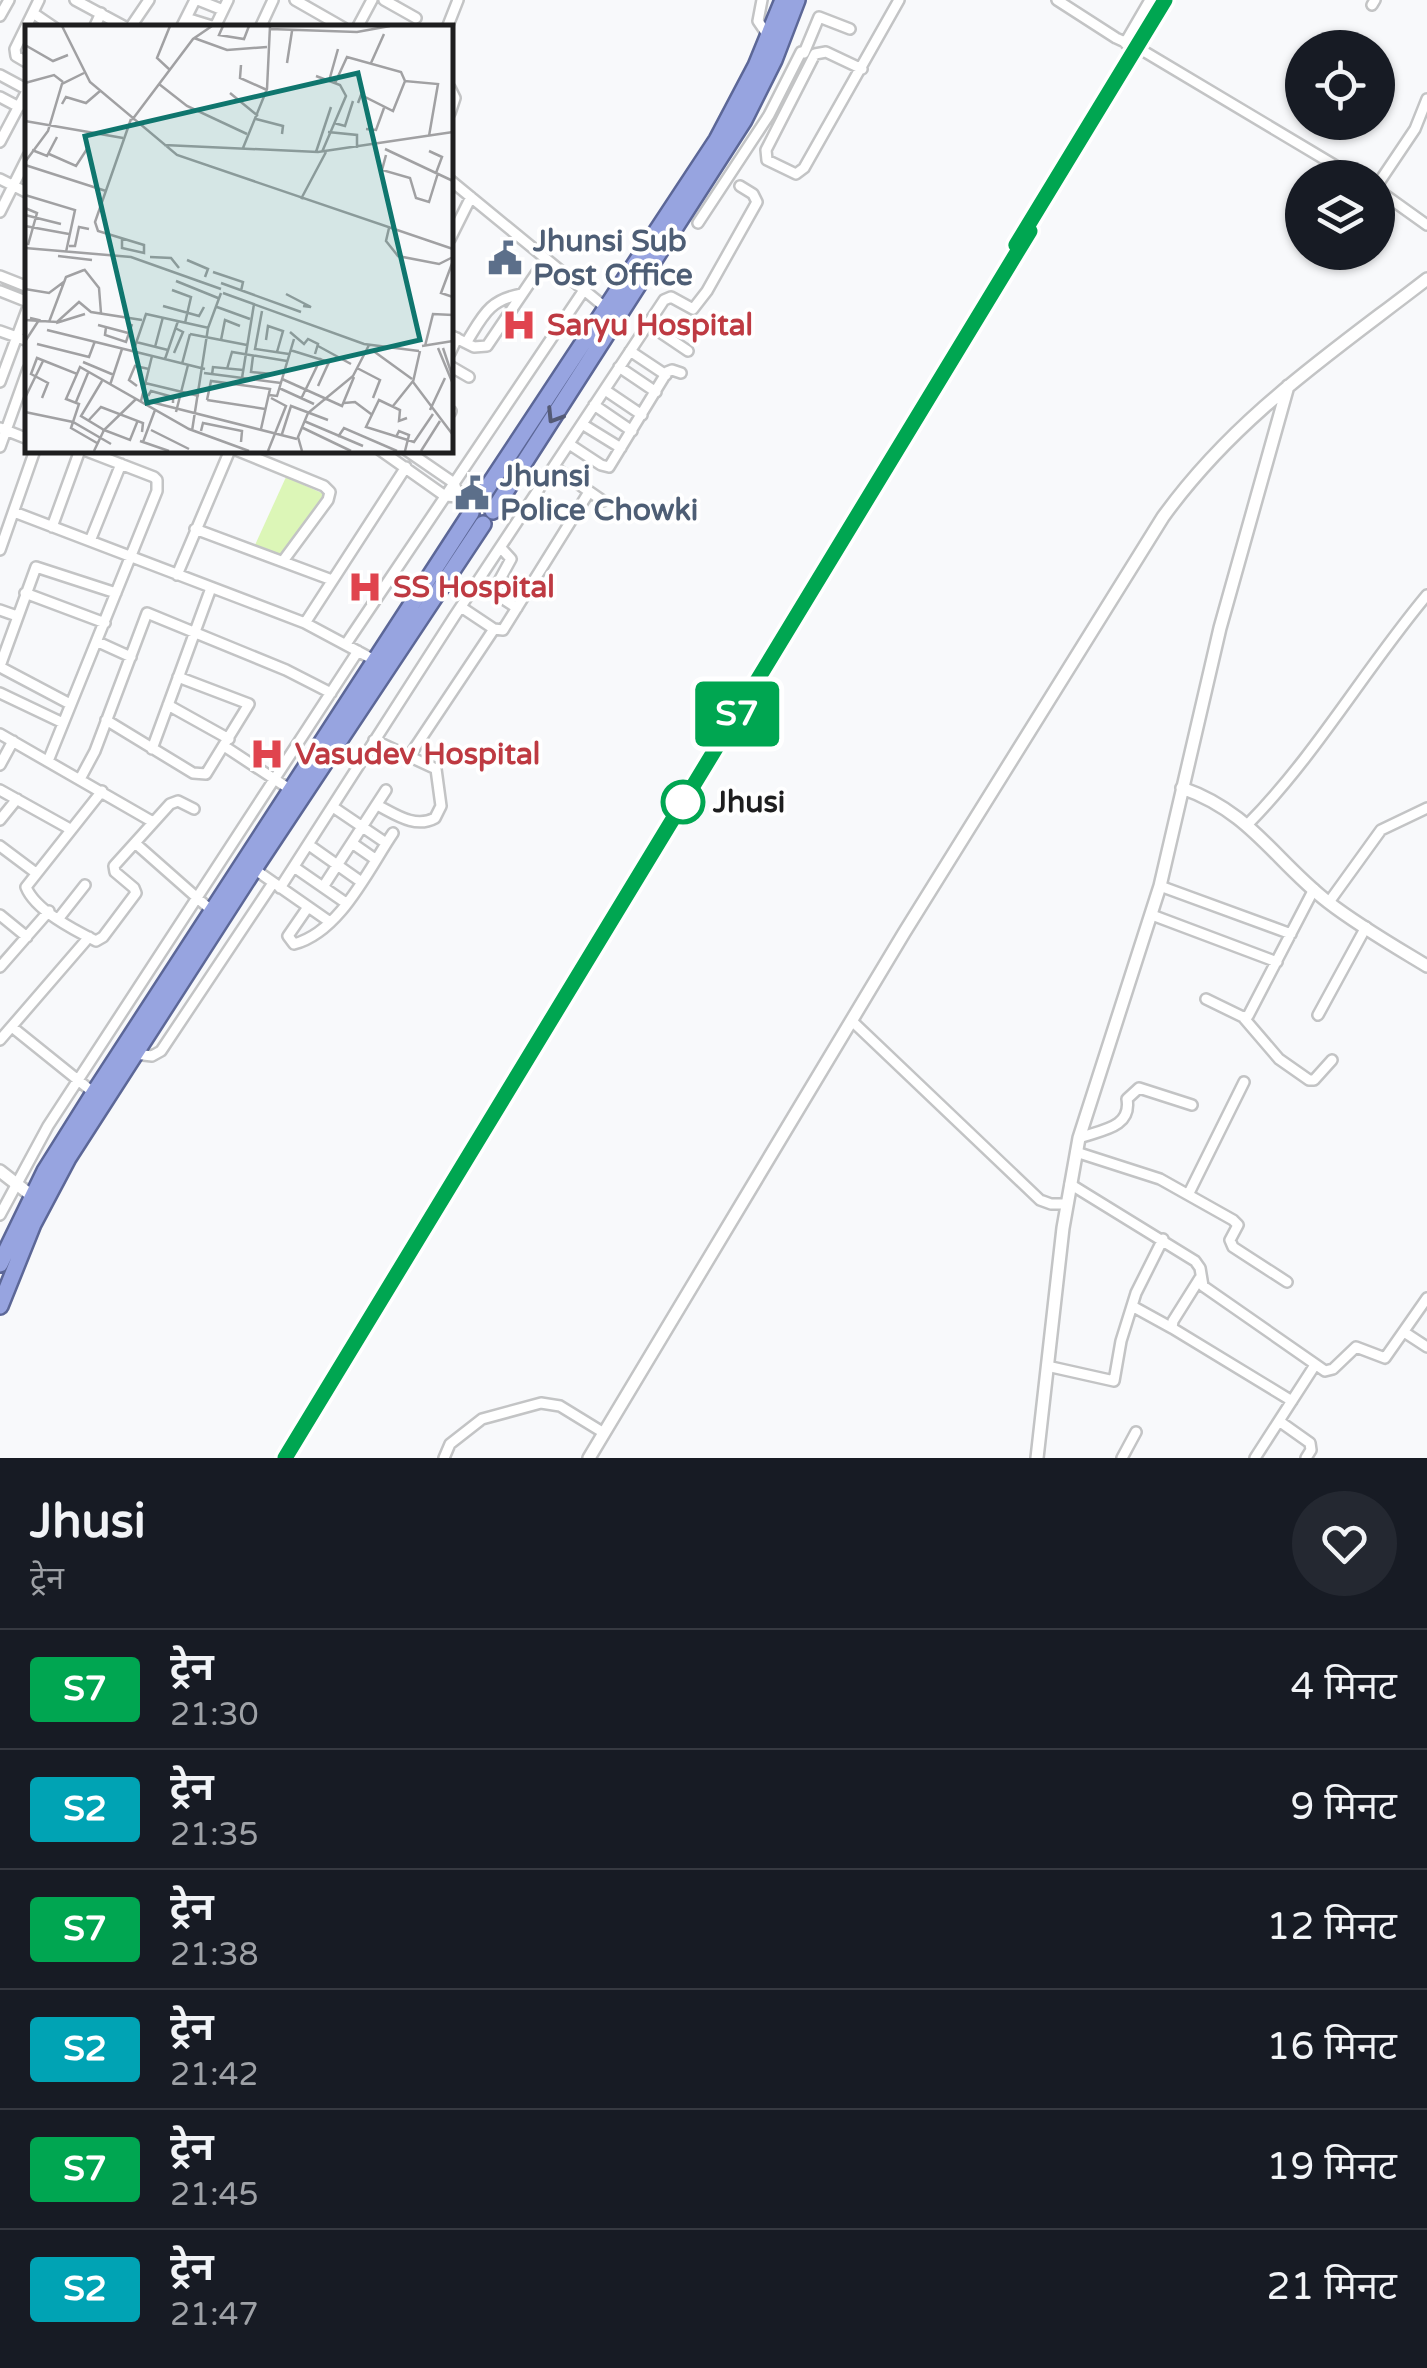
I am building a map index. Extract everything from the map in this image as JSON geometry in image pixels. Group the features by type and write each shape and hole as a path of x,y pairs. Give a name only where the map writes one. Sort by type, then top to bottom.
{"highway":[{"path":"0,1264 32,1196 94,1093 779,43 783,0"},
{"path":"0,1306 46,1199 143,1056 476,509 725,152 759,92 797,0"}],"street":[{"path":"0,16 9,0"},
{"path":"28,25 39,0"},
{"path":"75,0 124,25"},
{"path":"131,25 150,0"},
{"path":"183,23 196,0 225,5"},
{"path":"261,25 273,0"},
{"path":"295,0 339,25"},
{"path":"360,25 372,0"},
{"path":"384,0 416,18"},
{"path":"448,25 458,0"},
{"path":"762,0 758,21 779,43 804,54 822,52 862,68"},
{"path":"850,29 818,18 766,154 767,160 791,173 800,173 804,168 899,0"},
{"path":"1057,0 1325,160"},
{"path":"1124,43 1150,0"},
{"path":"33,13 51,25"},
{"path":"96,25 102,13"},
{"path":"320,25 324,16"},
{"path":"25,31 15,53 25,61"},
{"path":"698,222 804,54"},
{"path":"0,75 25,89"},
{"path":"0,142 25,94"},
{"path":"0,97 19,106"},
{"path":"1395,160 1427,99"},
{"path":"0,212 25,162"},
{"path":"0,179 25,192"},
{"path":"452,182 606,308"},
{"path":"143,1056 162,1051 275,884 294,867 477,582 667,298 693,309 707,291 757,202 754,194 740,186"},
{"path":"452,234 471,197"},
{"path":"1395,200 1427,225"},
{"path":"522,294 494,303 457,339 480,349 488,346 546,259"},
{"path":"0,276 25,286"},
{"path":"589,1458 1154,530 1223,443 1288,386 1427,279"},
{"path":"346,644 584,290"},
{"path":"0,292 25,304"},
{"path":"648,324 688,350"},
{"path":"0,331 22,339 0,382"},
{"path":"630,351 666,375"},
{"path":"452,367 469,376"},
{"path":"620,367 656,392"},
{"path":"569,444 606,467 611,465 666,375 672,370 681,374"},
{"path":"0,447 3,429 25,376"},
{"path":"1036,1458 1067,1204 1078,1145 1152,915 1220,628 1288,386"},
{"path":"604,390 642,415"},
{"path":"0,398 14,403"},
{"path":"594,405 632,430"},
{"path":"582,424 621,448"},
{"path":"0,550 34,452"},
{"path":"52,527 81,452"},
{"path":"48,761 158,491 157,480 88,452"},
{"path":"177,575 232,452"},
{"path":"238,452 324,486 330,492 284,561"},
{"path":"384,452 445,496 476,509"},
{"path":"305,622 422,454 476,509"},
{"path":"90,541 121,464"},
{"path":"554,467 603,501"},
{"path":"461,607 494,629 503,630 589,492"},
{"path":"534,496 572,520"},
{"path":"14,512 305,622 376,660"},
{"path":"195,529 332,580"},
{"path":"493,592 511,559 500,548"},
{"path":"70,704 0,667 34,570 39,566 116,593"},
{"path":"477,582 518,608"},
{"path":"152,749 211,588"},
{"path":"25,593 106,623"},
{"path":"1248,824 1285,782 1427,594"},
{"path":"0,610 17,616"},
{"path":"80,778 148,613 331,692"},
{"path":"408,758 494,629"},
{"path":"98,642 131,657"},
{"path":"2,1210 78,1079 358,651"},
{"path":"106,720 203,776 247,710 246,702 178,677"},
{"path":"0,693 63,723"},
{"path":"168,705 292,790"},
{"path":"0,734 153,822"},
{"path":"374,740 436,769 441,800 439,812 429,822 419,823 377,805"},
{"path":"0,765 12,742"},
{"path":"1182,788 1215,802 1248,824 1329,902 1427,966"},
{"path":"0,790 70,829"},
{"path":"322,887 386,790"},
{"path":"102,791 27,884 27,892 49,911 96,941 136,893 114,868 174,802 194,809"},
{"path":"0,820 17,799"},
{"path":"333,808 386,844"},
{"path":"1329,902 1381,830 1427,808"},
{"path":"308,906 289,934 290,941 300,944 330,922 392,833"},
{"path":"134,843 212,911"},
{"path":"352,843 375,859"},
{"path":"309,845 360,882"},
{"path":"0,846 36,873"},
{"path":"294,867 346,903"},
{"path":"257,871 330,922"},
{"path":"59,918 86,885"},
{"path":"1160,886 1291,934"},
{"path":"1243,1017 1250,1014 1314,890"},
{"path":"0,967 49,911"},
{"path":"1152,915 1277,962"},
{"path":"0,916 26,937"},
{"path":"1318,1015 1366,927"},
{"path":"0,1040 89,937"},
{"path":"1206,999 1243,1017 1274,1054 1308,1080 1314,1080 1332,1060"},
{"path":"852,1021 1040,1200 1067,1204"},
{"path":"12,1026 94,1093"},
{"path":"1190,1194 1244,1082"},
{"path":"1078,1145 1125,1120 1129,1112 1127,1099 1139,1088 1192,1105"},
{"path":"1078,1145 1190,1194 1236,1222 1238,1228 1230,1243 1287,1282"},
{"path":"0,1170 32,1196"},
{"path":"1070,1184 1163,1238 1198,1264 1200,1278 1210,1291 1328,1372 1356,1347 1385,1358 1426,1302"},
{"path":"1047,1366 1114,1382 1121,1341 1138,1286 1163,1238"},
{"path":"1172,1328 1172,1321 1200,1278"},
{"path":"1132,1306 1292,1401"},
{"path":"1404,1332 1427,1347"},
{"path":"1255,1458 1315,1364"},
{"path":"444,1458 450,1444 482,1419 541,1402 560,1406 604,1433"},
{"path":"1278,1422 1310,1444 1312,1450 1306,1458"},
{"path":"1122,1458 1136,1432"}],"green space":[{"path":"286,477 324,494 309,527 283,558 255,545"}],"railway":[{"path":"285,1458 1170,0"}],"train":[{"name":"S7","path":"285,1458 1030,231 1016,245 1165,0"}],"place":[{"name":"Jhunsi Sub Post Office","path":"505,258"},
{"name":"Saryu Hospital","path":"519,325"},
{"name":"Jhunsi Police Chowki","path":"472,493"},
{"name":"SS Hospital","path":"365,587"},
{"name":"Vasudev Hospital","path":"267,754"},
{"name":"Jhusi","path":"683,802"}]}
